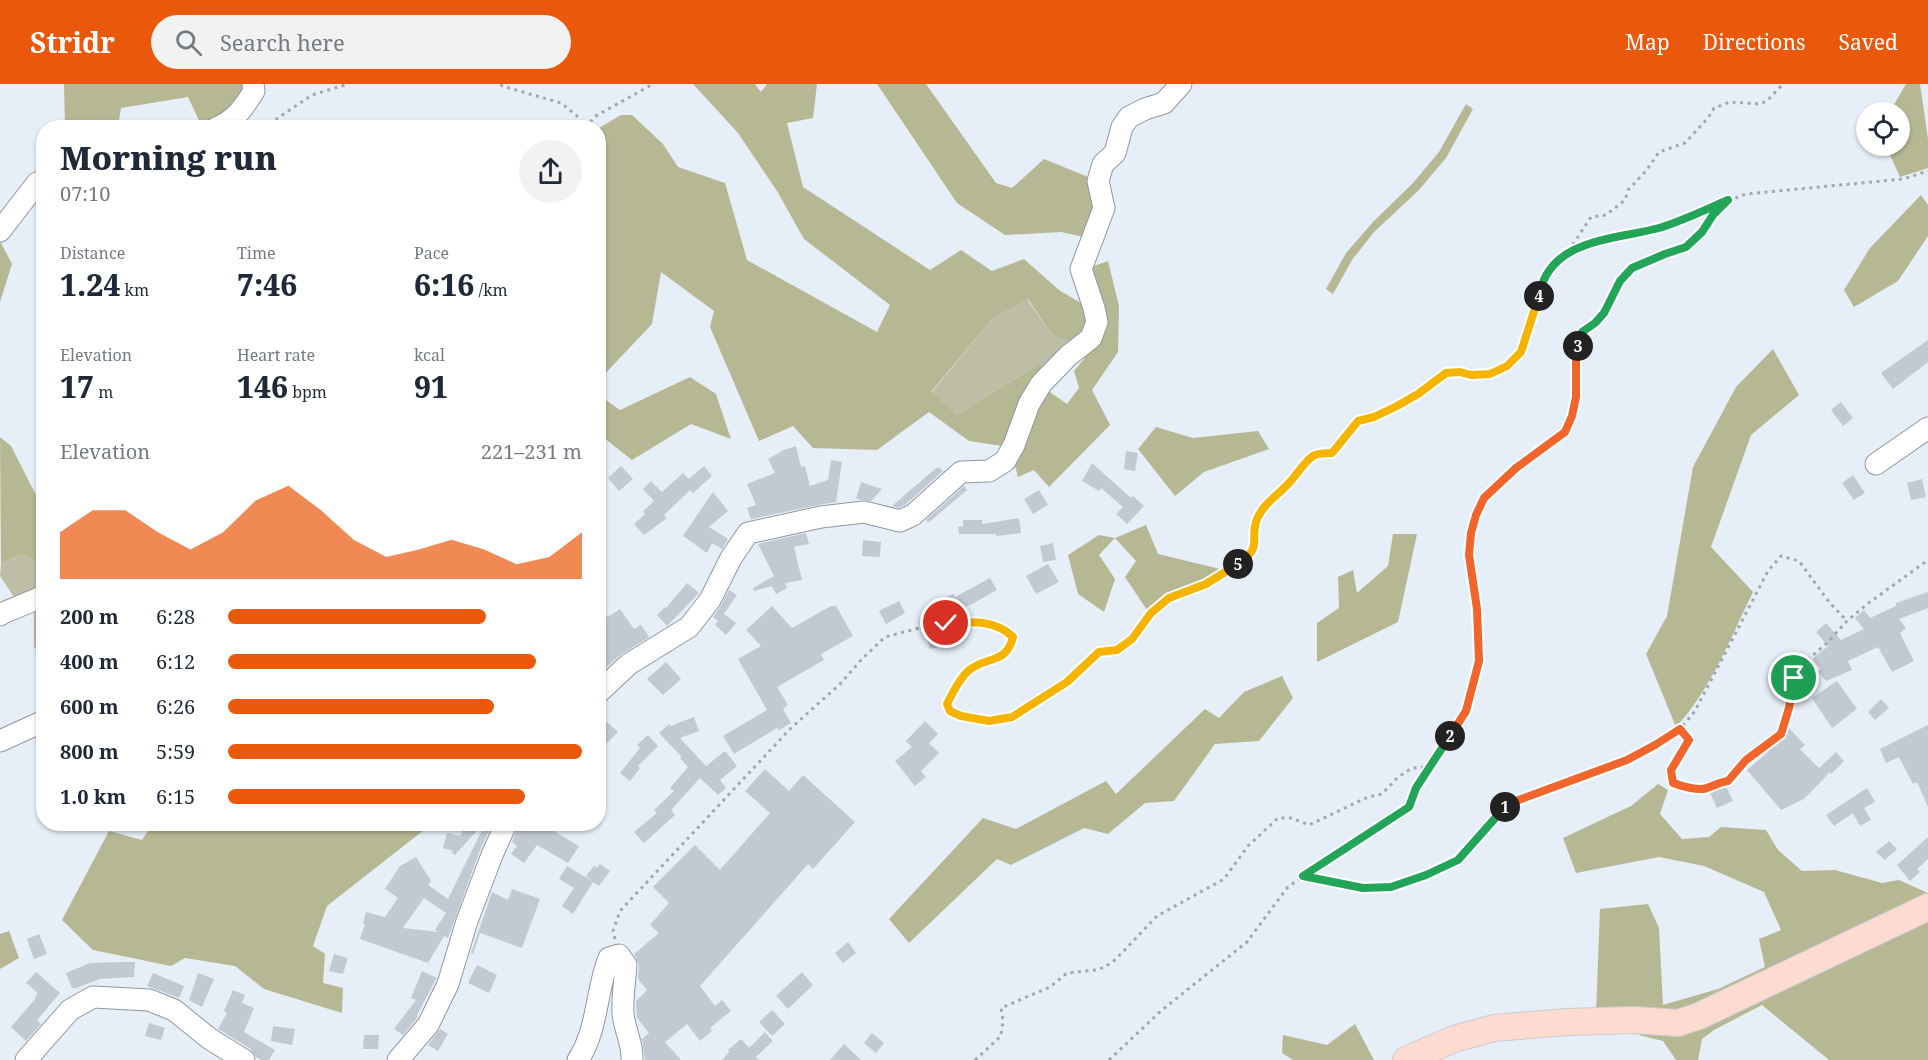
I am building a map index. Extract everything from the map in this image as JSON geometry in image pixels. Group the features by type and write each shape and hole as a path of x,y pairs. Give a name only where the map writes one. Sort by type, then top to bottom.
{"main road":[{"path":"1406,1060 1454,1040 1494,1028 1567,1022 1634,1020 1678,1023 1698,1016 1928,907"}],"street":[{"path":"230,120 241,112 254,91 254,84"},
{"path":"606,686 629,664 689,627 710,600 731,558 748,533 821,517 864,512 900,521 913,514 961,472 989,471 1005,461 1014,445 1029,404 1041,384 1068,356 1091,338 1097,322 1081,269 1104,208 1098,181 1103,164 1115,153 1122,127 1129,117 1164,103 1181,84"},
{"path":"0,231 36,184"},
{"path":"1876,464 1928,428"},
{"path":"0,615 36,599"},
{"path":"0,741 36,725"},
{"path":"398,1060 428,1025 448,984 467,921 503,831"},
{"path":"578,1060 589,1033 609,957 619,955 626,965 623,1016 633,1050 633,1060"},
{"path":"26,1060 70,1010 93,998 149,1000 174,1010 210,1039 244,1060"}],"path":[{"path":"275,120 312,95 348,84"},
{"path":"501,84 561,103 580,120"},
{"path":"592,120 653,84"},
{"path":"619,955 613,931 620,911 783,736 840,684 885,637 946,623 969,622 1003,628 1013,637 1010,649 1001,657 968,671 955,687 947,704 950,711 961,716 989,721 1012,717 1067,682 1099,652 1117,650 1132,639 1151,613 1169,598 1206,584 1245,559 1255,546 1256,521 1268,501 1288,485 1315,455 1332,453 1358,421 1374,417 1397,406 1446,373 1490,374 1507,366 1521,352 1538,304 1542,282 1555,263 1570,249 1591,217 1606,215 1625,200 1628,190 1646,171 1659,152 1685,143 1714,108 1730,102 1760,104 1767,101 1783,84"},
{"path":"1555,263 1582,245 1659,228 1746,194 1903,179 1928,171"},
{"path":"1109,1060 1162,1010 1247,942 1287,888 1409,807 1416,788 1466,711 1479,661 1477,609 1469,555 1471,533 1484,498 1516,468 1565,432 1572,416 1576,397 1576,353 1582,332 1604,313 1620,281 1632,268 1686,247 1702,232 1713,215 1728,200"},
{"path":"1303,876 1363,888 1391,887 1426,875 1458,860 1508,804 1627,760 1680,729 1695,711 1768,571 1781,556 1799,561 1829,602 1847,621"},
{"path":"1680,729 1689,740 1671,770 1673,783 1686,788 1704,789 1718,782 1728,781 1746,760 1781,734 1789,708 1794,678 1805,662 1847,621 1928,560"},
{"path":"975,1060 1001,1036 1003,1021 1001,1008 1050,987 1066,974 1105,967 1116,959 1157,916 1224,879 1248,846 1278,818 1291,818 1309,825 1368,797 1382,794 1398,777 1412,768 1431,767"}],"green space":[{"path":"64,84 252,84 237,110 220,120 199,120 188,97 121,108 119,120 65,120"},
{"path":"693,84 755,84 761,92 767,84 817,84 813,118 787,123 803,187 930,270 961,250 992,271 1024,259 1059,290 1086,306 1090,324 1079,345 1052,335 1028,299 993,318 931,392 957,415 1040,363 1046,372 1009,447 969,441 929,412 877,450 813,448 793,426 759,441 710,327 714,311 661,272 652,324 606,373 606,124 621,115 632,115 663,144 678,167 725,183 747,260 877,332 890,305 804,239 777,191 738,133"},
{"path":"877,84 926,84 996,183 1012,188 1044,159 1093,179 1097,211 1084,237 1061,232 1005,235 957,203"},
{"path":"1906,84 1920,84 1928,139 1928,168 1900,177 1891,156 1910,156 1910,102 1896,102"},
{"path":"1466,104 1473,109 1446,158 1418,191 1374,232 1352,260 1333,294 1326,289 1346,253 1373,222 1413,183 1439,152"},
{"path":"1921,195 1928,205 1928,236 1898,281 1854,307 1844,290 1870,248"},
{"path":"0,241 12,264 0,302"},
{"path":"1108,261 1119,306 1118,352 1092,390 1110,425 1049,487 1034,470 1018,477 1013,458 1047,390 1067,404 1079,388 1074,371 1092,349 1085,269"},
{"path":"1027,299 1052,335 1079,345 1046,372 1040,363 957,415 931,393 993,318"},
{"path":"1773,349 1799,395 1751,435 1711,547 1753,592 1710,680 1676,727 1646,654 1667,616 1693,467 1736,387"},
{"path":"690,377 716,394 731,439 691,424 632,460 606,440 606,400 620,410"},
{"path":"1156,427 1193,438 1258,431 1269,449 1204,472 1175,496 1138,449"},
{"path":"0,437 11,446 36,495 36,561 21,554 1,564"},
{"path":"1146,525 1158,554 1224,570 1205,582 1167,596 1147,610 1125,577 1136,561 1115,538"},
{"path":"1393,534 1417,534 1398,622 1317,662 1317,623 1339,608 1338,577 1353,570 1357,593 1388,566"},
{"path":"1099,535 1115,538 1099,555 1115,579 1104,612 1078,594 1068,555"},
{"path":"21,554 36,561 36,590 16,600 0,576 1,564"},
{"path":"34,604 36,606 36,649 34,647"},
{"path":"1282,676 1293,698 1259,741 1215,744 1174,801 1145,803 1108,834 1084,828 1011,865 997,859 909,943 889,919 983,818 1016,829 1106,781 1116,794 1205,709 1219,718 1244,692"},
{"path":"1658,784 1668,790 1660,814 1682,839 1709,837 1721,827 1766,830 1778,850 1802,871 1835,870 1882,883 1899,880 1928,893 1928,900 1671,1015 1596,1012 1600,909 1648,904 1659,928 1663,1005 1718,989 1765,967 1759,939 1781,930 1764,892 1704,866 1659,857 1576,873 1563,838 1631,806"},
{"path":"109,831 142,840 148,831 423,831 327,906 313,946 325,954 323,983 343,988 342,1013 264,989 235,966 185,958 171,966 93,950 62,920"},
{"path":"1928,922 1928,1060 1829,1060 1762,1005 1714,1030 1702,1039 1698,1060 1676,1060 1663,1041 1639,1035 1642,1028"},
{"path":"9,931 19,958 0,969 0,934"},
{"path":"1355,1024 1374,1060 1293,1060 1282,1053 1283,1035 1327,1045"}],"building":[{"path":"1928,340 1928,362 1893,389 1881,373"},
{"path":"1841,402 1853,418 1843,426 1831,410"},
{"path":"796,446 801,467 805,466 810,486 828,480 831,460 842,462 836,502 751,519 747,508 756,505 747,484 775,473 768,459"},
{"path":"1126,451 1138,453 1135,471 1124,469"},
{"path":"1092,463 1131,498 1133,496 1144,506 1127,524 1116,514 1123,507 1101,488 1099,491 1082,481"},
{"path":"621,466 633,479 619,491 608,478"},
{"path":"704,466 712,476 693,493 690,490 664,515 667,518 644,535 634,524 654,501 643,489 651,481 662,492 683,473 689,479"},
{"path":"936,468 943,471 906,504 899,508 892,506"},
{"path":"1853,475 1865,493 1854,500 1842,483"},
{"path":"1922,479 1926,497 1911,500 1907,483"},
{"path":"861,482 882,489 871,501 856,499"},
{"path":"964,486 967,490 928,523 926,520"},
{"path":"1039,490 1048,505 1033,514 1024,499"},
{"path":"713,492 728,511 709,527 728,539 722,549 712,543 707,553 683,536"},
{"path":"1019,518 1021,533 996,536 996,534 959,534 958,527 963,526 963,520 982,520 982,524"},
{"path":"806,533 809,544 794,547 802,580 785,583 787,588 776,594 772,586 754,591 753,588 774,576 758,544"},
{"path":"863,540 881,542 880,557 862,556"},
{"path":"1053,543 1056,560 1043,562 1040,546"},
{"path":"1048,564 1059,582 1036,594 1026,576"},
{"path":"990,578 997,590 955,611 962,641 930,649 926,634 944,630 933,602 954,594 955,597"},
{"path":"687,583 699,593 667,626 657,615"},
{"path":"729,590 737,595 721,618 724,614 736,623 726,635 715,625 718,621 713,617"},
{"path":"1928,592 1928,608 1899,619 1906,628 1900,633 1914,661 1892,672 1878,647 1848,661 1852,670 1826,681 1818,671 1821,669 1812,659 1828,646 1816,632 1826,623 1841,640 1864,629 1855,618 1864,610 1870,618 1896,606 1896,603"},
{"path":"899,601 905,613 886,624 879,611"},
{"path":"772,606 792,628 831,606 836,606 853,636 821,654 824,660 777,687 788,705 783,709 791,723 779,730 777,728 734,754 723,736 767,710 738,659 761,646 746,630"},
{"path":"620,609 634,629 641,625 649,637 620,655 606,668 606,614 608,617"},
{"path":"666,662 681,679 663,695 647,679"},
{"path":"1837,681 1857,709 1832,728 1812,698"},
{"path":"1881,699 1889,708 1875,720 1868,712"},
{"path":"694,717 699,731 680,738 706,766 725,751 737,766 720,780 726,788 718,795 700,778 671,810 675,815 644,843 634,832 657,813 654,810 674,791 670,788 688,767 680,758 682,757 659,733 669,724 671,726"},
{"path":"925,721 938,734 929,743 939,753 921,771 926,777 915,786 895,761 912,747 906,741"},
{"path":"606,723 618,732 606,744"},
{"path":"1928,725 1928,807 1917,782 1913,784 1899,757 1886,763 1880,749"},
{"path":"1788,727 1805,745 1800,749 1819,768 1836,752 1844,761 1804,799 1781,810 1747,770 1769,751 1766,749"},
{"path":"648,735 658,746 638,766 640,768 630,781 620,773 640,748 637,745"},
{"path":"765,769 789,791 803,775 855,822 813,869 808,864 700,986 715,1006 722,1000 731,1011 710,1028 712,1031 700,1041 687,1024 665,1042 681,1060 645,1060 642,1039 649,1033 637,1018 636,1001 647,990 638,979 639,965 634,954 659,933 650,925 669,903 653,887 695,845 720,870 770,813 745,791"},
{"path":"1726,786 1733,801 1717,808 1710,793"},
{"path":"1867,788 1875,802 1864,808 1871,820 1860,826 1853,813 1834,826 1826,815"},
{"path":"462,831 477,831 455,855 453,851 443,848 447,833 460,836"},
{"path":"482,831 489,831 448,938 444,936 428,963 360,939 366,912 385,917 398,898 385,889 400,866 416,857 431,881 428,885 448,899","holes":["424,898 446,913 435,930 439,932 403,928"]},
{"path":"516,831 554,831 579,846 568,863 537,845 524,863 511,854 517,846 512,842"},
{"path":"1928,837 1928,859 1917,869 1920,872 1910,881 1897,865"},
{"path":"1889,841 1897,849 1885,860 1876,852"},
{"path":"600,864 610,871 599,886 593,882 573,914 562,906 574,888 559,879 567,866 592,881 586,876 594,866 597,868"},
{"path":"512,889 540,899 522,948 480,933 473,954 471,953 492,892 508,900"},
{"path":"39,934 47,954 34,959 27,939"},
{"path":"848,942 856,953 843,963 835,953"},
{"path":"334,954 348,958 343,974 329,971"},
{"path":"135,962 134,977 100,979 76,988 72,988 66,973 90,963"},
{"path":"477,965 497,975 489,993 468,983"},
{"path":"422,971 437,978 417,1018 403,1035 394,1029 416,1000 411,998"},
{"path":"36,972 60,993 37,1020 41,1024 26,1041 11,1027 36,998 38,993 26,983"},
{"path":"802,972 813,985 788,1009 776,996"},
{"path":"153,973 184,986 179,998 147,986"},
{"path":"198,973 214,979 202,1007 189,1000"},
{"path":"233,990 245,995 242,1003 254,1008 244,1032 275,1050 269,1060 256,1057 251,1049 218,1029 227,1013 224,1011"},
{"path":"772,1010 785,1024 772,1036 759,1022"},
{"path":"149,1023 165,1028 161,1040 145,1036"},
{"path":"273,1026 295,1029 292,1045 271,1041"},
{"path":"440,1029 448,1034 438,1051 428,1045"},
{"path":"765,1032 773,1041 756,1057 759,1060 722,1060 729,1052 728,1050 741,1039 749,1048"},
{"path":"872,1033 884,1043 876,1053 864,1043"},
{"path":"364,1035 379,1035 378,1049 363,1049"},
{"path":"844,1044 861,1060 830,1060"}],"route":[{"path":"946,623 987,624 1003,628 1013,637 1010,649 1001,657 968,671 955,687 947,704 950,711 961,716 989,721 1012,717 1067,682 1099,652 1117,650 1132,639 1151,613 1169,598 1206,584 1245,559 1255,546 1256,521 1268,501 1288,485 1315,455 1332,453 1358,421 1374,417 1397,406 1446,373 1490,374 1507,366 1521,352 1538,304 1542,282 1555,263 1582,245 1659,228 1728,200 1713,215 1702,232 1686,247 1632,268 1620,281 1604,313 1582,332 1576,353 1576,397 1572,416 1565,432 1516,468 1484,498 1476,515 1471,533 1469,555 1477,609 1479,661 1466,711 1416,788 1409,807 1303,876 1363,888 1391,887 1426,875 1458,860 1508,804 1627,760 1680,729 1689,740 1671,770 1673,783 1686,788 1704,789 1718,782 1728,781 1746,760 1781,734 1789,708 1794,678"}]}
